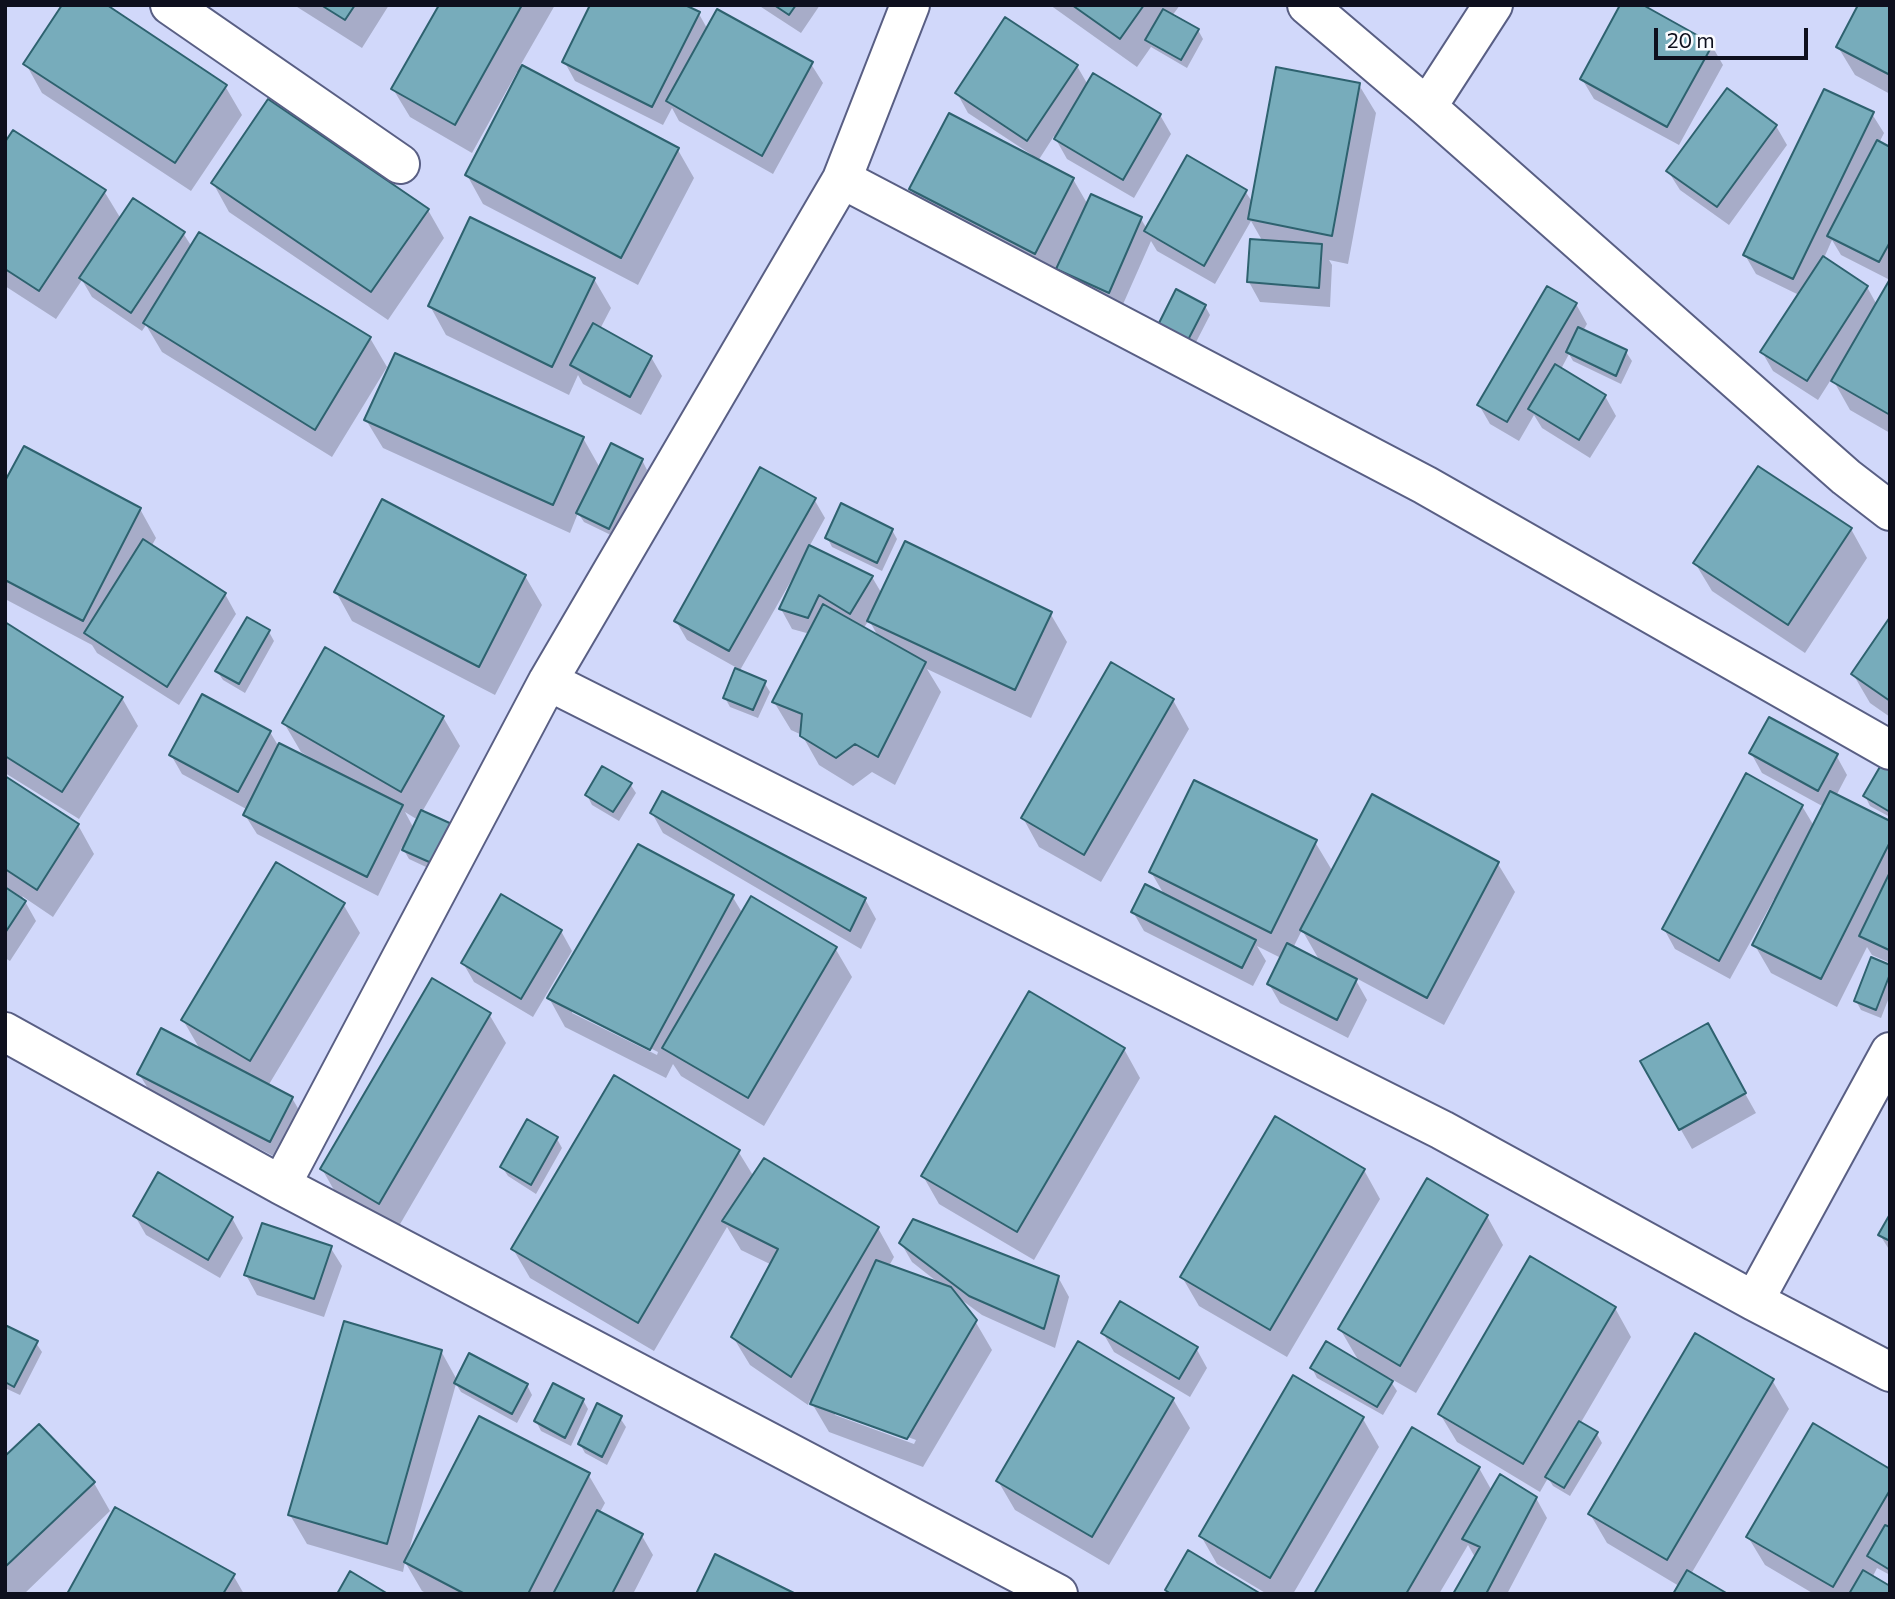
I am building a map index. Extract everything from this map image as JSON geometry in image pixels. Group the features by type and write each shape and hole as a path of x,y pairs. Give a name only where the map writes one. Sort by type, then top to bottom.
{"street":[{"path":"170,5 400,164"},
{"path":"281,1185 548,681 842,179 910,5"},
{"path":"1307,5 1427,107 1846,477 1890,511"},
{"path":"1427,107 1493,5"},
{"path":"842,179 1425,485 1890,750"},
{"path":"548,681 1443,1130 1754,1301 1890,1372"},
{"path":"5,1032 281,1185 1058,1594"},
{"path":"1754,1301 1890,1052"}],"building":[{"path":"62,5 107,5 227,85 175,163 23,64"},
{"path":"321,5 355,5 345,20"},
{"path":"439,5 522,5 455,125 391,89"},
{"path":"590,5 685,5 700,12 652,107 562,62"},
{"path":"774,5 796,5 789,15"},
{"path":"1072,5 1144,5 1120,39"},
{"path":"1620,5 1643,5 1713,44 1667,127 1580,79"},
{"path":"1858,5 1890,5 1890,75 1836,47"},
{"path":"717,9 813,62 762,156 666,101"},
{"path":"1163,9 1199,29 1181,60 1145,40"},
{"path":"1005,17 1078,65 1027,141 955,93"},
{"path":"522,65 679,148 621,258 465,175"},
{"path":"1276,67 1360,83 1332,236 1248,219"},
{"path":"1093,73 1161,114 1123,180 1054,139"},
{"path":"1727,88 1777,125 1717,207 1666,171"},
{"path":"1824,89 1874,112 1793,279 1743,255"},
{"path":"268,99 429,209 371,292 211,183"},
{"path":"949,113 1074,178 1035,254 909,189"},
{"path":"13,130 106,190 39,291 5,269 5,142"},
{"path":"1877,140 1890,147 1890,242 1879,262 1827,236"},
{"path":"1187,155 1247,190 1204,266 1144,231"},
{"path":"1091,194 1142,217 1109,293 1056,269"},
{"path":"133,198 185,232 131,313 79,278"},
{"path":"470,217 595,278 552,367 428,306"},
{"path":"199,232 371,337 315,430 143,323"},
{"path":"1250,239 1322,244 1319,288 1247,282"},
{"path":"1823,256 1868,286 1807,381 1760,352"},
{"path":"1890,279 1890,415 1831,381"},
{"path":"1547,286 1577,303 1507,422 1477,405"},
{"path":"1176,289 1206,305 1188,340 1158,325"},
{"path":"593,323 652,356 630,397 570,365"},
{"path":"1578,327 1627,350 1616,376 1566,352"},
{"path":"395,353 584,437 553,505 364,420"},
{"path":"1555,364 1606,395 1579,440 1528,409"},
{"path":"611,443 643,459 609,529 576,513"},
{"path":"24,446 141,508 83,621 5,580 5,481"},
{"path":"1758,466 1852,528 1788,625 1693,563"},
{"path":"760,467 816,498 729,651 674,621"},
{"path":"382,499 526,575 479,667 334,592"},
{"path":"841,503 893,529 877,563 825,538"},
{"path":"143,539 226,593 167,687 84,633"},
{"path":"905,541 1052,612 1015,690 867,621"},
{"path":"809,545 873,576 850,614 819,595 808,618 779,609"},
{"path":"823,604 926,662 878,757 855,744 836,758 800,736 802,714 772,702"},
{"path":"247,617 270,630 239,684 215,671"},
{"path":"1890,617 1890,701 1851,674"},
{"path":"5,622 123,697 62,792 5,756"},
{"path":"325,647 444,716 401,792 282,723"},
{"path":"1111,662 1174,699 1084,855 1021,818"},
{"path":"735,668 766,681 753,710 723,698"},
{"path":"202,694 271,731 238,792 169,755"},
{"path":"1769,717 1838,754 1818,791 1749,753"},
{"path":"279,743 403,805 367,877 243,815"},
{"path":"1881,765 1890,769 1890,812 1863,796"},
{"path":"602,766 632,783 613,812 585,795"},
{"path":"1746,773 1803,805 1719,961 1662,929"},
{"path":"5,776 79,824 37,890 5,869"},
{"path":"1194,780 1317,840 1271,933 1149,872"},
{"path":"662,791 866,898 850,931 650,813"},
{"path":"1830,791 1890,821 1890,842 1821,979 1752,945"},
{"path":"1372,794 1499,862 1427,998 1300,930"},
{"path":"421,810 454,825 436,865 402,850"},
{"path":"638,844 734,895 650,1050 547,998"},
{"path":"276,862 345,903 250,1061 181,1020"},
{"path":"1890,872 1890,949 1889,950 1859,936"},
{"path":"1145,884 1256,940 1242,968 1131,912"},
{"path":"5,887 26,901 5,933"},
{"path":"501,894 562,930 521,999 461,963"},
{"path":"751,896 837,947 748,1098 662,1048"},
{"path":"1287,943 1357,979 1337,1020 1267,984"},
{"path":"1871,957 1890,965 1890,974 1876,1010 1854,1001"},
{"path":"432,978 491,1013 379,1204 320,1169"},
{"path":"1029,991 1125,1048 1017,1232 921,1176"},
{"path":"1708,1023 1746,1093 1679,1130 1640,1061"},
{"path":"161,1028 293,1097 270,1142 137,1074"},
{"path":"614,1075 740,1150 638,1323 511,1249"},
{"path":"1275,1116 1365,1169 1270,1330 1180,1277"},
{"path":"527,1119 558,1137 531,1185 500,1167"},
{"path":"764,1158 879,1227 791,1377 731,1337 778,1249 722,1221"},
{"path":"158,1172 233,1217 208,1260 133,1216"},
{"path":"1427,1178 1488,1215 1400,1366 1338,1329"},
{"path":"1890,1214 1890,1241 1878,1235"},
{"path":"913,1219 1059,1276 1044,1329 969,1296 899,1243"},
{"path":"262,1223 332,1246 314,1299 244,1275"},
{"path":"1530,1256 1616,1307 1523,1464 1438,1414"},
{"path":"876,1260 951,1287 977,1320 907,1439 810,1404"},
{"path":"1120,1301 1198,1347 1179,1379 1101,1333"},
{"path":"344,1321 442,1350 387,1544 288,1515"},
{"path":"5,1325 38,1341 14,1387 5,1382"},
{"path":"1695,1333 1774,1379 1667,1560 1588,1514"},
{"path":"1078,1341 1174,1398 1092,1537 996,1481"},
{"path":"1326,1341 1393,1381 1377,1407 1310,1368"},
{"path":"469,1353 528,1384 512,1414 454,1383"},
{"path":"1293,1375 1364,1417 1270,1578 1199,1536"},
{"path":"553,1383 584,1399 565,1438 534,1421"},
{"path":"597,1403 622,1416 602,1457 578,1444"},
{"path":"479,1416 590,1473 528,1594 465,1594 404,1562"},
{"path":"1579,1421 1598,1432 1564,1488 1545,1477"},
{"path":"1813,1423 1890,1469 1890,1490 1833,1587 1746,1537"},
{"path":"39,1424 95,1482 5,1567 5,1456"},
{"path":"1412,1427 1480,1467 1406,1594 1314,1594"},
{"path":"1500,1474 1537,1497 1486,1594 1453,1594 1480,1547 1462,1539"},
{"path":"115,1507 235,1574 223,1594 67,1594"},
{"path":"597,1510 643,1534 612,1594 553,1594"},
{"path":"1885,1525 1890,1527 1890,1570 1867,1556"},
{"path":"1188,1550 1261,1594 1171,1594 1165,1590"},
{"path":"715,1554 796,1594 696,1594"},
{"path":"1687,1570 1728,1594 1673,1594"},
{"path":"1863,1570 1890,1586 1890,1594 1849,1594"},
{"path":"350,1571 388,1594 337,1594"}]}
